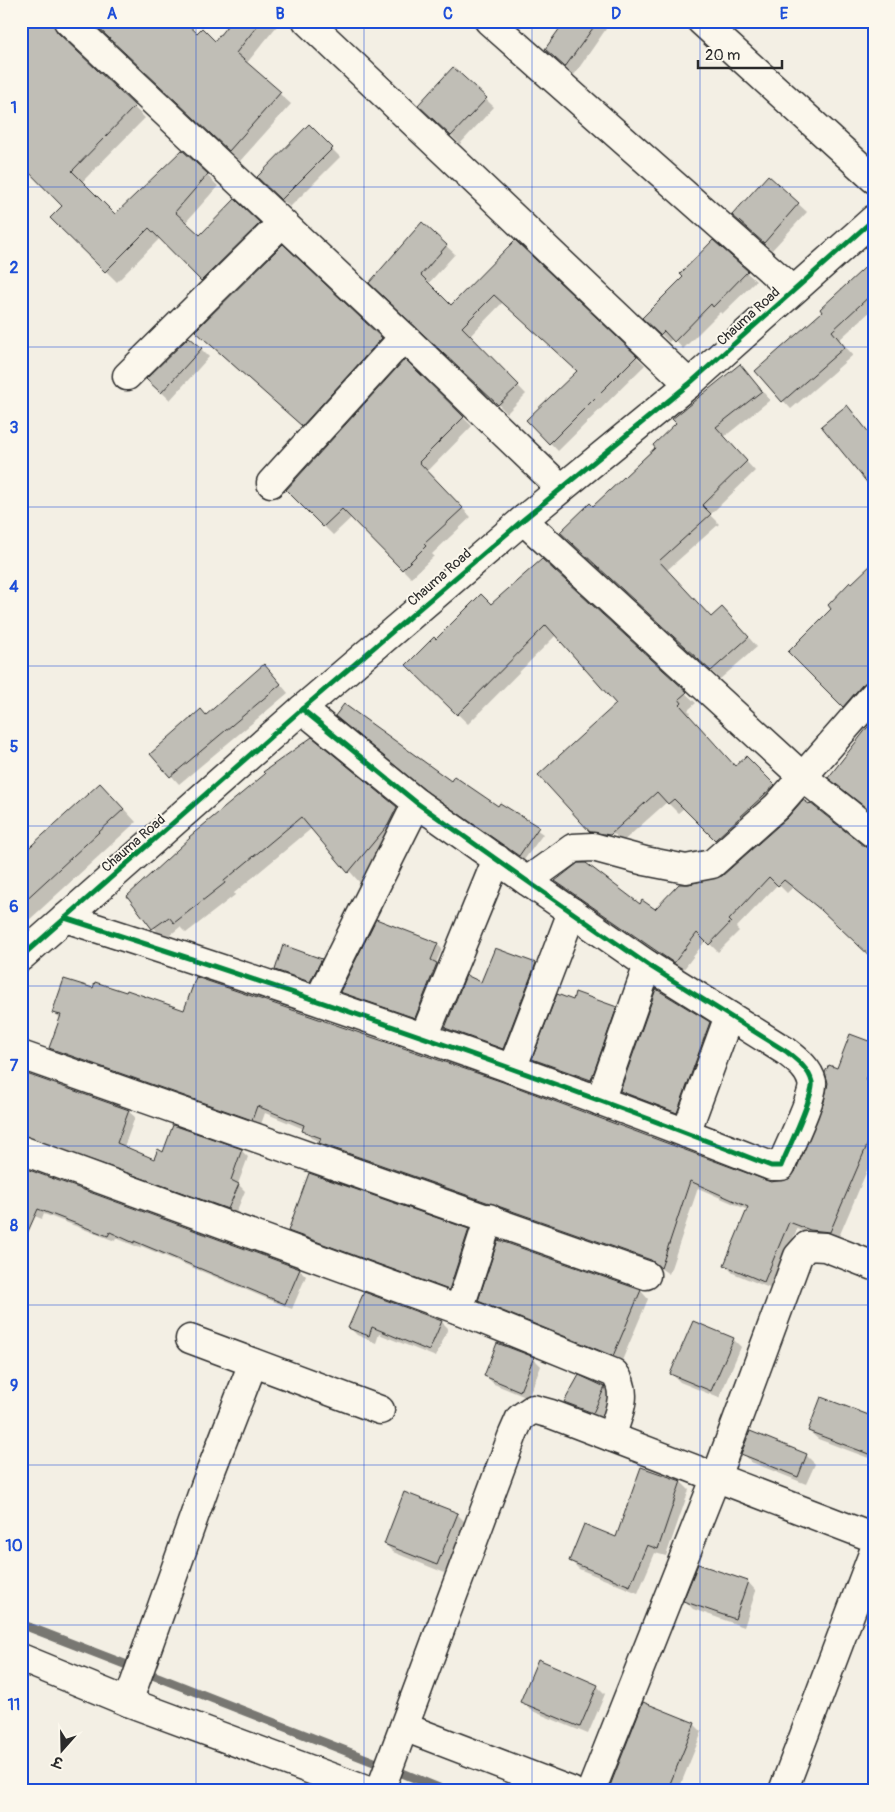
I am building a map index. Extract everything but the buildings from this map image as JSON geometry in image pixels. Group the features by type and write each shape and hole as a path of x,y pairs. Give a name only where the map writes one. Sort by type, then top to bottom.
{"street":[{"path":"68,21 404,337 561,488"},
{"path":"306,21 689,384"},
{"path":"490,21 793,290"},
{"path":"701,21 874,179"},
{"path":"127,376 282,223"},
{"name":"Chauma Road","path":"21,957 302,709 561,488 689,384 793,290 870,228"},
{"path":"271,483 404,337"},
{"path":"523,520 804,778 874,834"},
{"path":"527,881 573,848 593,847 645,861 686,869 712,864 777,806 804,778 874,695"},
{"path":"65,918 318,999 686,1132 770,1166 781,1166 808,1102 813,1083 807,1070 788,1052 648,965 417,803 302,709"},
{"path":"318,999 417,803"},
{"path":"424,1037 497,860"},
{"path":"512,1069 572,912"},
{"path":"600,1101 648,965"},
{"path":"686,1132 728,1016"},
{"path":"21,1055 489,1218 646,1275"},
{"path":"21,1150 458,1310 614,1372 620,1379 623,1393 611,1437"},
{"path":"458,1310 489,1218"},
{"path":"591,1791 716,1477 798,1256 808,1246 825,1247 874,1266"},
{"path":"190,1339 380,1410"},
{"path":"128,1702 205,1486 253,1363"},
{"path":"380,1791 520,1418 533,1409 874,1538"},
{"path":"783,1791 874,1551"},
{"path":"21,1658 128,1702 368,1791"},
{"path":"404,1727 571,1791"}],"waterway":[{"path":"21,1624 127,1665"},
{"path":"150,1674 374,1762"},
{"path":"400,1772 446,1791"}],"cycle path":[{"path":"21,957 302,709 523,520 689,384 874,219"},
{"path":"65,918 420,1036 596,1099 771,1166 781,1166 805,1110 812,1088 810,1077 799,1062 787,1052 648,965 417,803 302,709"}]}
